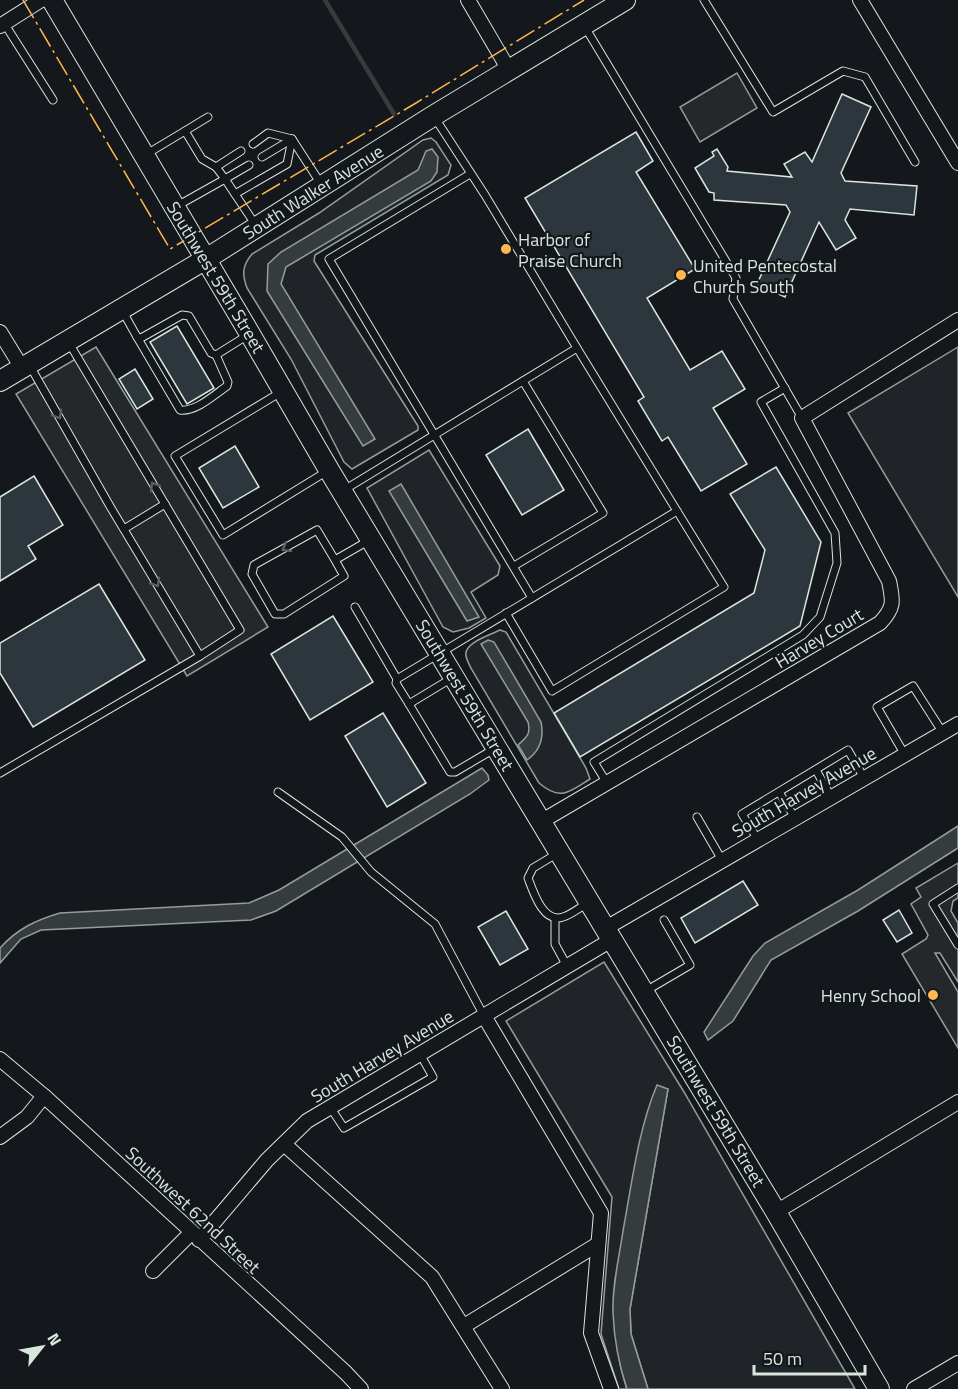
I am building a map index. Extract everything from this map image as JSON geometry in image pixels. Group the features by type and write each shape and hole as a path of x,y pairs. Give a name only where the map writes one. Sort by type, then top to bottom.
{"main road":[{"name":"Southwest 59th Street","path":"52,0 329,470 777,1212 879,1389"},
{"name":"South Walker Avenue","path":"0,381 257,228 433,116 625,0"}],"street":[{"path":"2,25 41,0"},
{"path":"468,0 509,70"},
{"path":"860,0 958,163"},
{"path":"802,418 958,322"},
{"path":"0,333 25,366"},
{"name":"Harvey Court","path":"542,821 880,623 890,612 893,601 889,581 802,418"},
{"name":"South Harvey Avenue","path":"153,1271 195,1236 307,1121 567,966 609,933 722,860 958,724"},
{"path":"484,1016 601,1213 591,1333 611,1389"},
{"name":"Southwest 62nd Street","path":"0,1059 44,1096 361,1389"},
{"path":"0,1137 27,1117 44,1096"},
{"path":"777,1212 958,1102"},
{"path":"284,1144 432,1277 502,1389"},
{"path":"464,1326 598,1244"},
{"path":"914,1389 958,1363"}],"lane":[{"path":"704,0 773,112 843,71 865,77 915,162"},
{"path":"2,25 53,100"},
{"path":"584,25 614,71 736,278 733,299 802,418"},
{"path":"433,116 724,587 552,691 506,613"},
{"path":"144,155 208,117"},
{"path":"185,131 202,159 216,167 225,179 257,228"},
{"path":"252,144 268,133 292,139 322,187"},
{"path":"262,157 292,139"},
{"path":"235,194 287,164 292,139"},
{"path":"216,167 241,151"},
{"path":"175,207 249,165"},
{"path":"470,174 329,260 532,598"},
{"path":"122,310 137,337 180,410 185,411 199,405 227,386 228,382 216,355 212,353 189,316 182,315 141,338 137,337"},
{"path":"216,355 250,334"},
{"path":"0,773 200,656 240,630 68,341"},
{"path":"342,491 578,348"},
{"path":"25,366 200,656"},
{"path":"514,566 603,513 523,381"},
{"path":"607,783 594,762 803,635 820,617 837,563 836,533 761,402 785,388"},
{"path":"283,391 175,456 223,535 329,470"},
{"path":"124,529 165,504"},
{"path":"397,679 678,510"},
{"path":"317,530 335,560 344,576 284,614 275,614 252,574 254,565 317,530"},
{"path":"335,560 371,539"},
{"path":"355,607 397,679 396,683 450,772 454,772 497,747"},
{"path":"409,704 454,677"},
{"path":"905,755 877,707 913,686 943,733"},
{"path":"758,840 742,814 848,750 864,778"},
{"path":"816,770 831,797"},
{"path":"278,792 342,837 371,872 435,924 484,1016"},
{"path":"779,792 795,818"},
{"path":"697,817 722,860"},
{"path":"560,852 533,868 528,878 536,899 545,912 555,918 562,918 590,901"},
{"path":"958,888 933,903 958,945"},
{"path":"555,918 555,944 567,966"},
{"path":"644,992 690,965 664,920"},
{"path":"330,1107 344,1128 433,1077 420,1054"}],"shaded area":[{"path":"737,73 757,108 700,142 680,107"},
{"path":"431,138 451,165 448,175 315,255 314,261 418,426 418,430 352,469 344,462 291,359 247,288 244,278 245,266 252,254 319,213 423,140"},
{"path":"432,149 438,157 437,172 431,181 286,267 281,284 375,439 363,446 267,291 268,264 281,252 418,170 426,151"},
{"path":"96,347 268,627 187,676 16,394"},
{"path":"958,347 958,597 848,413"},
{"path":"429,450 500,566 498,575 471,592 486,618 469,628 453,632 443,627 367,488"},
{"path":"401,484 479,617 467,621 389,491"},
{"path":"500,630 506,632 586,768 590,779 571,791 553,792 539,783 468,662 466,651 473,643"},
{"path":"488,640 494,642 541,722 540,743 527,760 518,745 528,735 528,722 481,644"},
{"path":"482,768 489,780 470,794 276,911 251,920 41,930 21,939 0,963 0,948 20,930 60,913 249,903 279,890"},
{"path":"958,826 958,848 858,911 771,960 733,1021 708,1040 704,1032 753,956 765,943 858,890"},
{"path":"958,863 958,898 953,901 951,911 958,923 958,982 940,953 935,953 958,992 958,1048 902,954 926,939 928,935 911,904 921,897 916,888"},
{"path":"604,962 684,1092 855,1389 648,1389 631,1334 630,1309 668,1089 615,1281 616,1335 627,1389 619,1389 601,1334 612,1197 506,1021"},
{"path":"657,1085 668,1089 630,1309 631,1334 648,1389 627,1389 616,1342 613,1313 614,1293 636,1157 650,1102"}],"building":[{"path":"842,94 871,107 841,173 845,181 917,186 914,215 850,209 845,220 856,238 836,250 819,222 785,297 757,284 790,212 786,205 714,200 714,193 709,192 695,168 714,156 712,152 717,149 728,167 727,171 792,177 784,164 805,152 812,162"},
{"path":"636,132 653,161 636,172 695,269 647,298 690,370 722,351 745,389 713,408 747,464 701,491 668,437 662,441 638,401 644,397 525,198"},
{"path":"177,326 214,388 187,404 150,342"},
{"path":"135,369 153,399 137,409 119,379"},
{"path":"528,429 564,490 522,515 486,455"},
{"path":"235,446 259,487 223,508 199,468"},
{"path":"776,467 821,542 800,626 580,757 554,713 754,593 765,550 730,494"},
{"path":"34,476 63,525 28,546 36,559 0,581 0,497"},
{"path":"99,584 145,660 33,727 0,673 0,643"},
{"path":"333,616 373,682 310,720 271,654"},
{"path":"383,713 426,783 387,807 345,736"},
{"path":"743,881 758,905 695,943 681,918"},
{"path":"899,910 912,933 897,942 883,920"},
{"path":"506,911 528,949 500,965 478,927"}],"waterway":[{"path":"325,0 394,114"}],"power":[{"path":"23,0 170,249 584,0"}],"place":[{"name":"Harbor of Praise Church","path":"506,249"},
{"name":"United Pentecostal Church South","path":"681,275"},
{"name":"Henry School","path":"933,995"}]}
